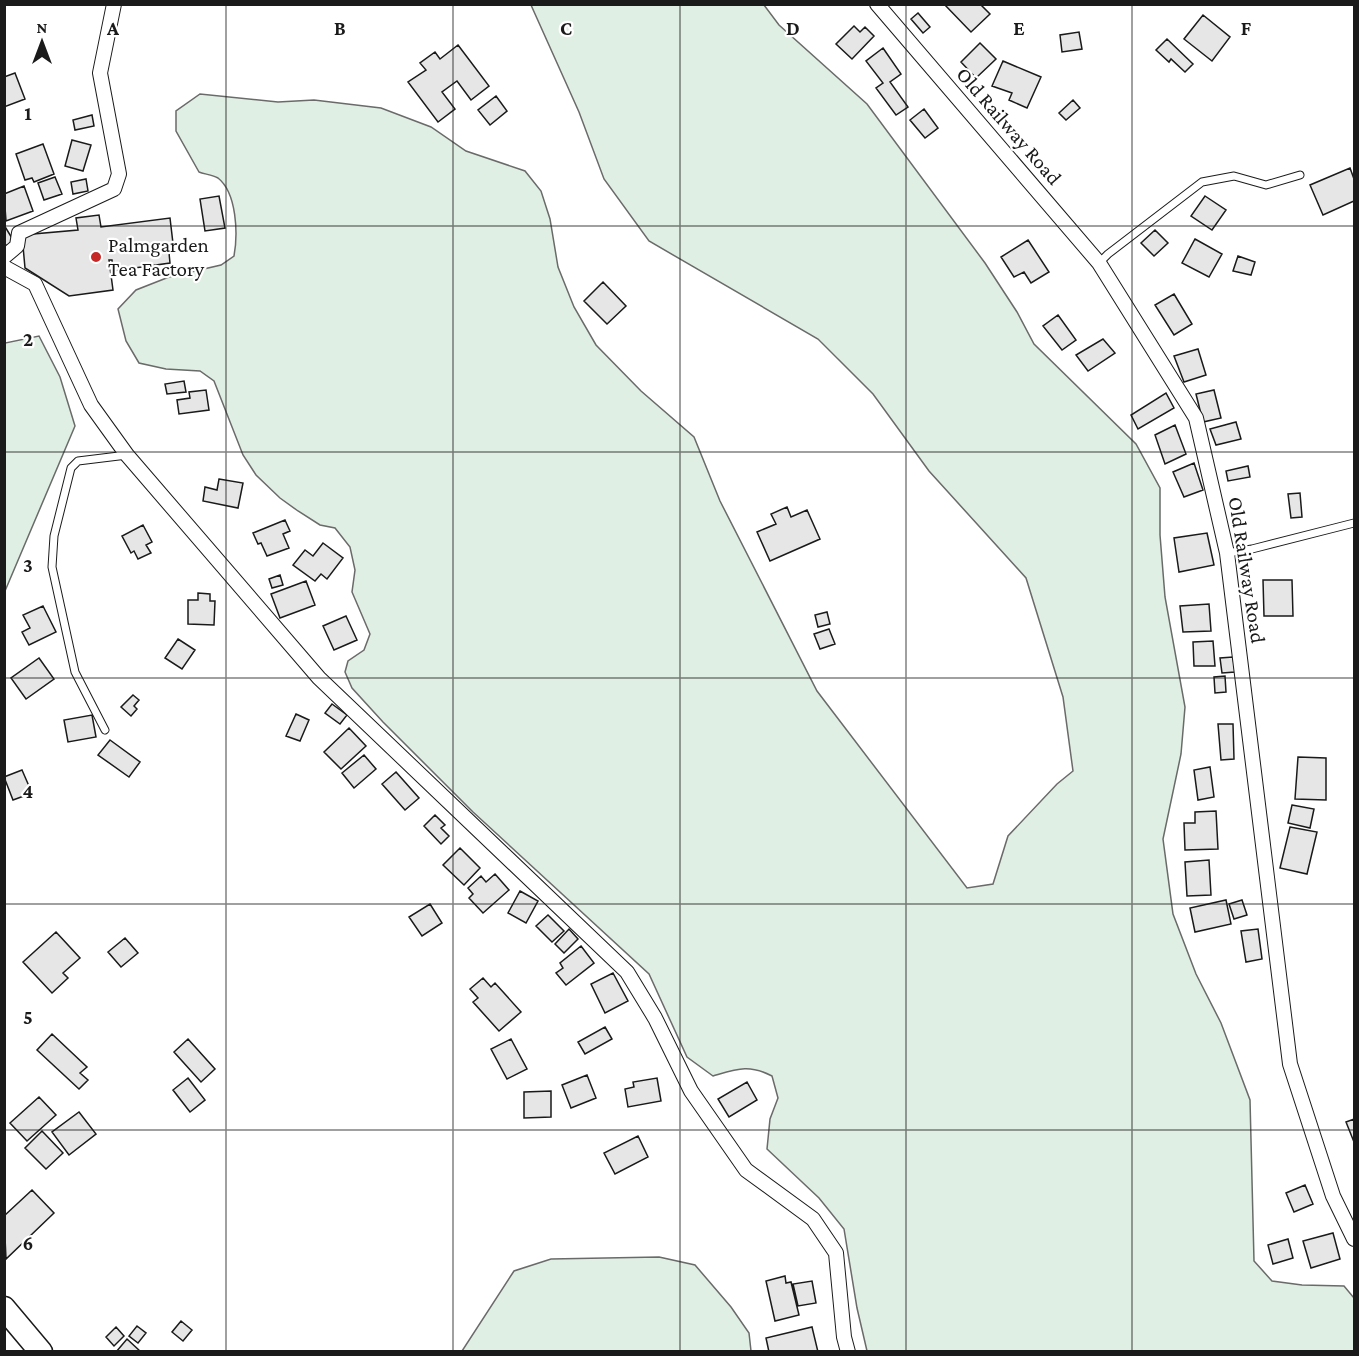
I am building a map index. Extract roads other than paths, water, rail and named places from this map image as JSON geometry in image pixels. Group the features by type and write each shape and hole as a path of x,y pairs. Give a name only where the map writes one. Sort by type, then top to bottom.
{"highway":[{"path":"4,1308 41,1352"}],"street":[{"path":"4,257 16,246 19,232 114,189 119,174 100,73 114,4"},
{"name":"Old Railway Road","path":"877,4 1099,263 1196,418 1227,553 1290,1064 1333,1196 1354,1239"},
{"path":"4,267 35,284 91,405 127,455 319,678 627,972 656,1018 691,1091 746,1170 813,1219 836,1253 844,1337 848,1352"}],"lane":[{"path":"1099,263 1203,182 1234,176 1266,185 1300,175"},
{"path":"105,730 75,672 52,567 54,536 71,468 78,461 127,455"},
{"path":"1227,553 1252,549 1354,523"}],"place":[{"name":"Palmgarden Tea Factory","path":"96,257"}]}
